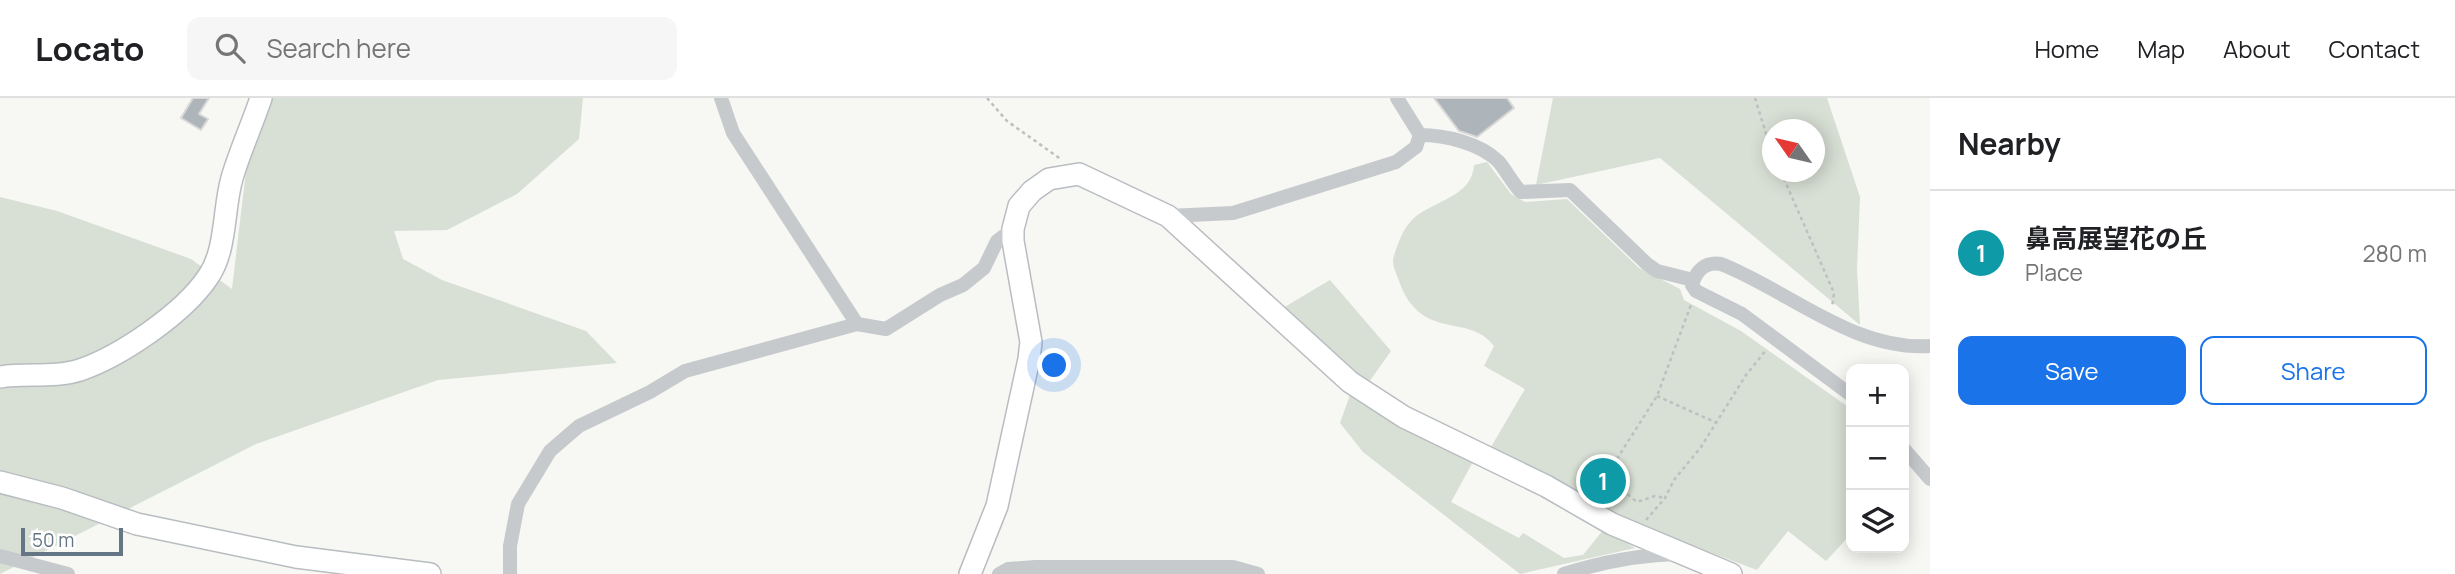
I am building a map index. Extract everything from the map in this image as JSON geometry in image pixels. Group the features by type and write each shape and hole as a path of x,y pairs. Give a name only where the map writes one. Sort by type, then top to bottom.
{"street":[{"path":"0,377 79,370 137,339 172,314 209,276 217,255 232,178 261,98"},
{"path":"721,98 733,133 857,324"},
{"path":"1397,98 1420,135"},
{"path":"1168,216 1233,213 1383,166 1405,157 1416,147 1420,135"},
{"path":"1420,135 1438,135 1488,154 1499,163 1521,192 1570,190 1647,264 1657,271 1695,285 1742,314 1846,391"},
{"path":"970,574 997,506 1029,359 1031,342 1013,229 1019,206 1032,191 1049,179 1079,174 1168,216 1350,382 1404,417 1593,508 1634,533 1731,574"},
{"path":"510,574 510,546 518,504 550,451 579,426 650,392 671,376 685,370 857,324 886,329 940,295 963,285 984,268 997,241 1013,229"},
{"path":"1695,285 1707,264 1721,264 1830,320 1875,338 1930,346"},
{"path":"1909,455 1930,479"},
{"path":"0,482 62,498 137,524 296,558 430,574"},
{"path":"1564,574 1599,563 1646,555 1681,554"},
{"path":"0,556 68,574"},
{"path":"999,574 1008,569 1035,567 1109,571 1233,567 1258,574"}],"path":[{"path":"986,98 1007,121 1079,174"},
{"path":"1755,98 1762,119"},
{"path":"1785,182 1834,293 1830,320"},
{"path":"1613,465 1620,472 1622,490 1616,500 1593,508 1585,486 1587,476 1595,468 1613,465 1657,396 1695,285"},
{"path":"1634,533 1665,498 1674,480 1717,423 1746,375 1768,348 1765,341"},
{"path":"1657,396 1717,423"},
{"path":"1622,490 1637,502 1655,496 1665,498"}],"shaded area":[{"path":"273,98 583,98 579,139 517,194 447,230 394,231 403,259 442,280 586,331 617,363 438,380 256,444 0,574 0,197 57,211 191,259 232,289 248,154"},
{"path":"1553,98 1827,98 1860,197 1857,269 1860,325 1660,158 1536,185"},
{"path":"1487,162 1511,194 1525,202 1567,199 1639,268 1680,289 1684,300 1741,331 1846,405 1846,539 1826,561 1788,531 1757,570 1627,521 1491,447 1525,389 1484,366 1494,346 1484,336 1472,330 1432,320 1420,313 1408,300 1393,262 1399,241 1410,222 1460,191 1472,176 1474,165"},
{"path":"1330,280 1391,351 1369,382 1336,358 1283,308"},
{"path":"1350,395 1396,424 1474,460 1451,502 1519,538 1523,533 1564,558 1583,555 1604,529 1635,548 1520,574 1363,452 1340,423"}],"building":[{"path":"193,98 209,98 199,114 208,119 201,130 181,118"},
{"path":"1434,98 1507,98 1514,108 1477,137 1459,131"}],"place":[{"name":"鼻高展望花の丘","path":"1603,481"}]}
